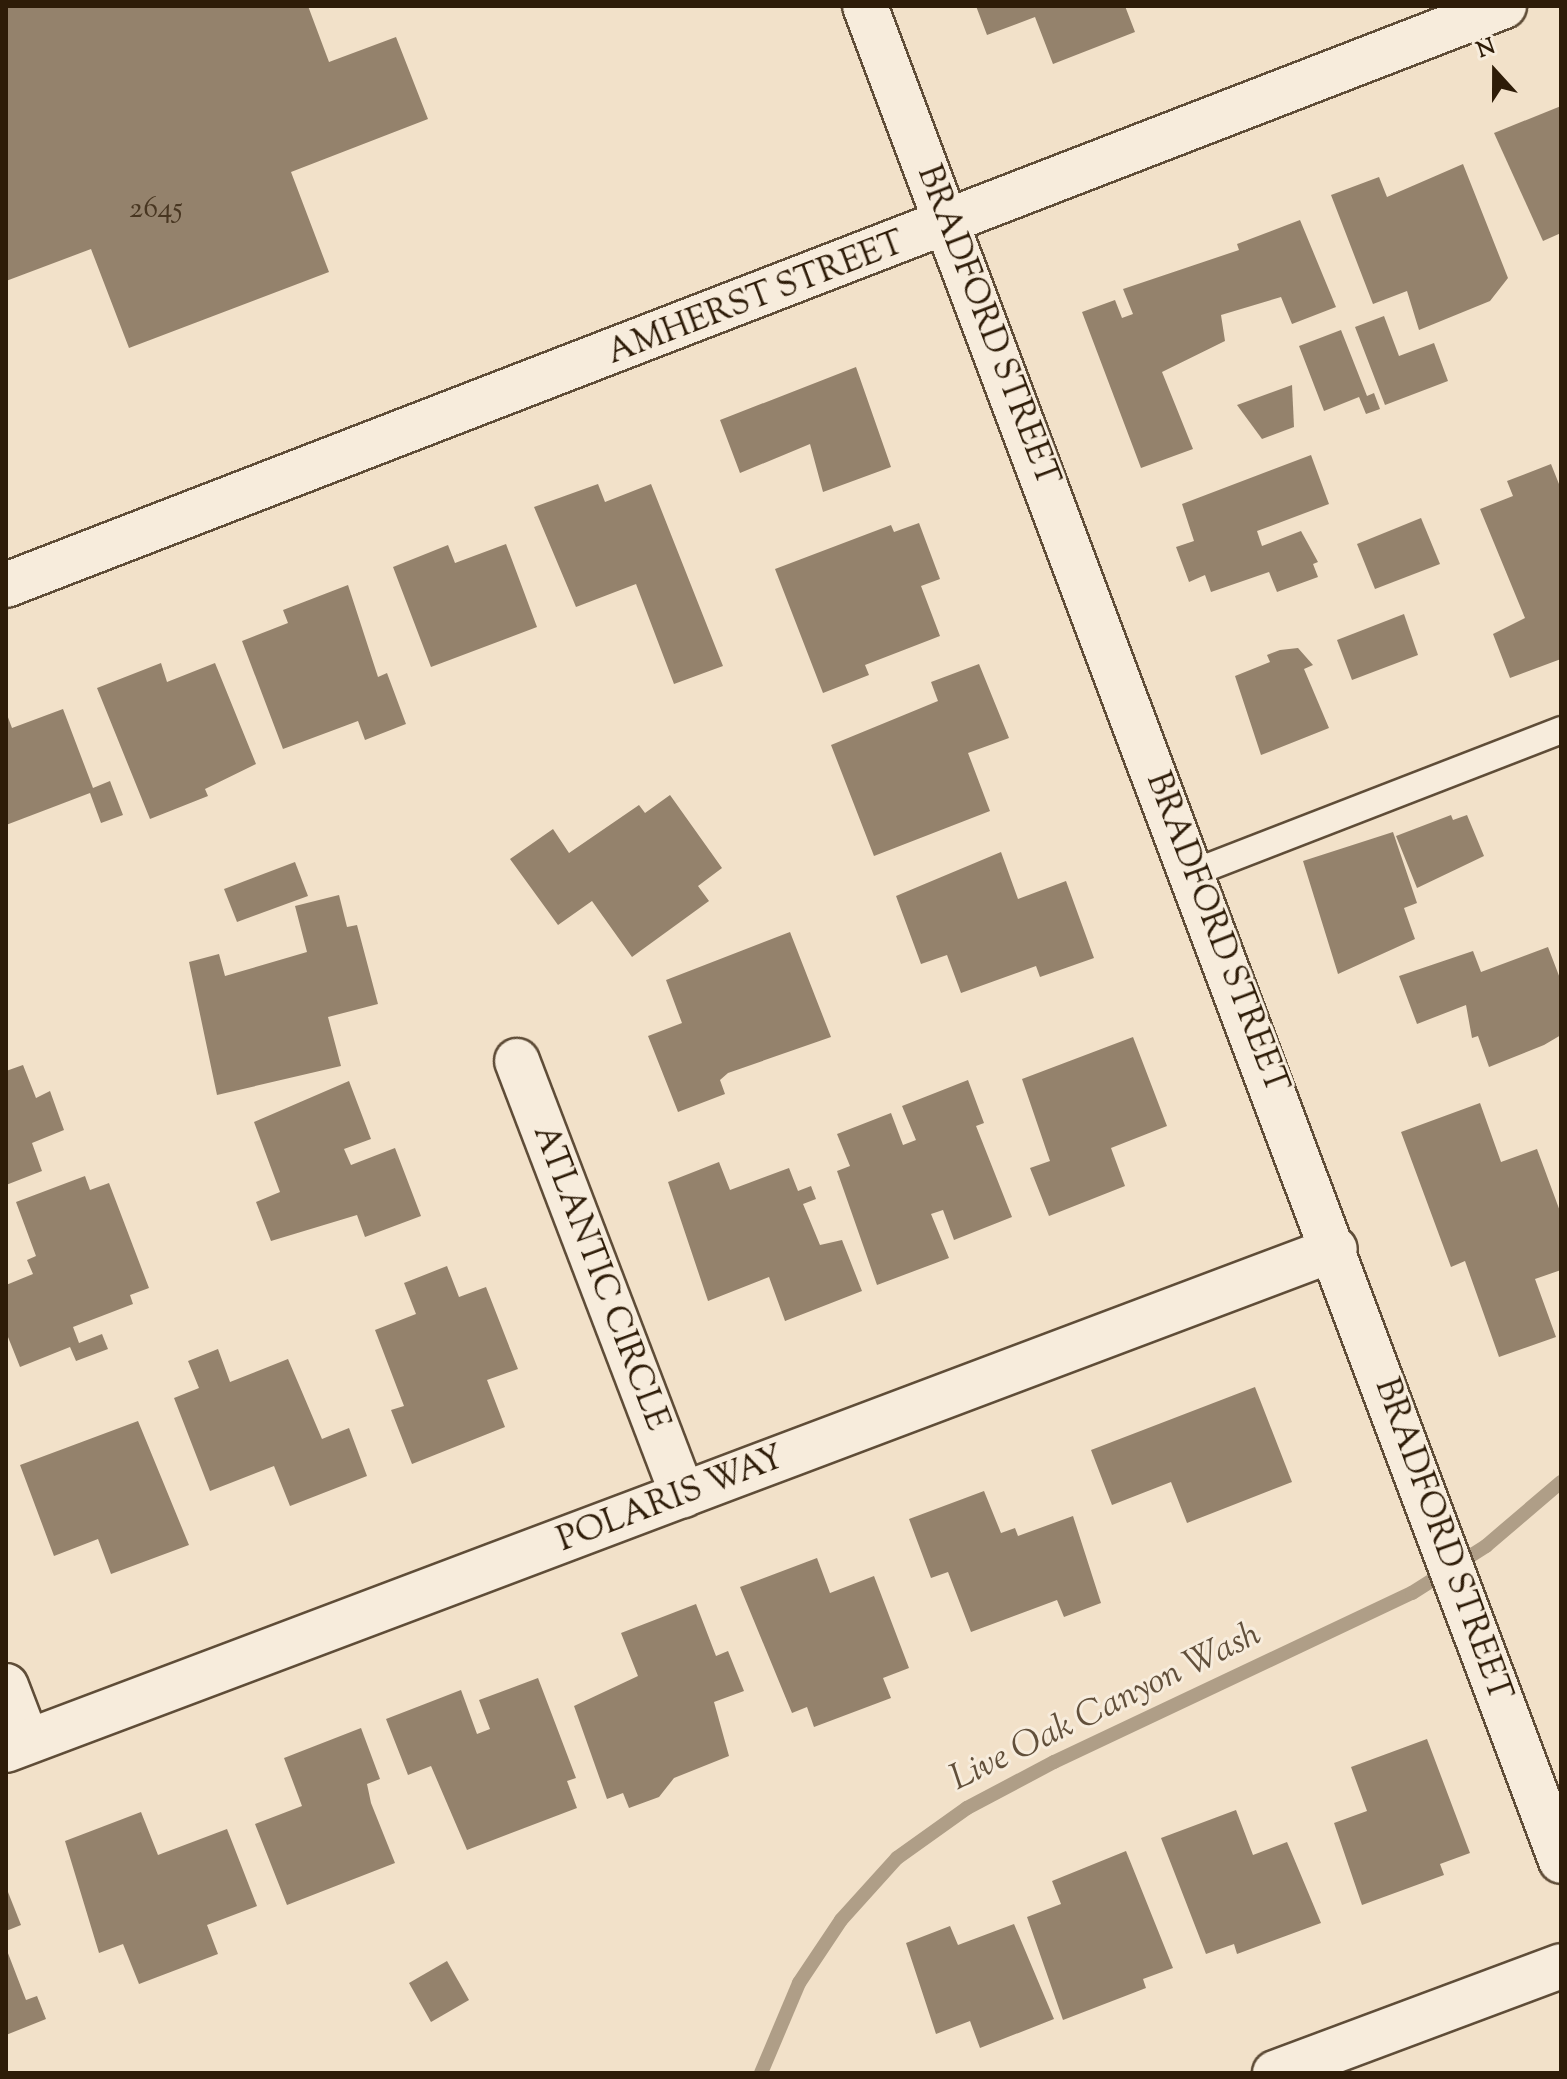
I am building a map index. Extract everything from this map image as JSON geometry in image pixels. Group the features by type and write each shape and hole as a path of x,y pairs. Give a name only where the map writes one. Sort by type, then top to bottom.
{"street":[{"name":"BRADFORD STREET","path":"865,6 1335,1249 1561,1861"},
{"name":"AMHERST STREET","path":"6,585 949,225 1504,6"},
{"name":"ATLANTIC CIRCLE","path":"517,1061 683,1495"},
{"name":"POLARIS WAY","path":"16,1746 1335,1249"},
{"path":"6,1686 16,1746"},
{"path":"1275,2073 1561,1966"}],"lane":[{"path":"1193,873 1561,730"}],"building":[{"path":"6,6 308,6 329,62 396,37 428,119 291,172 329,272 129,348 91,249 6,281"},
{"path":"976,6 1125,6 1135,32 1053,64 1035,17 987,35"},
{"path":"1561,106 1561,233 1543,241 1494,133"},
{"path":"1463,164 1508,278 1490,301 1419,330 1407,291 1373,304 1331,195 1379,177 1387,197"},
{"path":"1300,220 1336,307 1292,324 1281,297 1221,315 1225,341 1162,372 1193,449 1141,468 1082,312 1115,300 1122,318 1133,314 1123,289 1239,250 1237,244"},
{"path":"1384,316 1399,356 1434,343 1448,381 1385,405 1355,327"},
{"path":"1341,330 1367,396 1374,393 1380,409 1366,414 1359,397 1324,411 1299,346"},
{"path":"856,367 891,467 823,492 810,444 740,473 720,420"},
{"path":"1292,385 1294,427 1262,439 1237,405"},
{"path":"1311,455 1329,504 1257,531 1262,546 1301,531 1318,562 1313,564 1318,577 1277,592 1269,572 1211,592 1205,575 1189,582 1176,547 1194,541 1182,504"},
{"path":"1551,464 1561,489 1561,659 1510,678 1493,634 1525,618 1480,509 1513,496 1507,481"},
{"path":"598,484 605,502 651,484 723,666 674,684 636,584 576,607 534,507"},
{"path":"1421,518 1440,564 1375,589 1357,544"},
{"path":"919,523 940,579 921,586 940,636 865,665 869,675 823,693 775,569 891,525 894,532"},
{"path":"506,544 537,627 431,667 393,567 448,545 455,563"},
{"path":"348,585 378,677 387,673 406,724 365,740 358,721 283,749 242,641 288,623 283,610"},
{"path":"1404,614 1418,655 1352,680 1337,640"},
{"path":"1298,648 1313,665 1304,669 1329,728 1261,755 1235,676 1270,662 1267,655"},
{"path":"161,663 167,682 215,663 256,764 205,789 208,796 150,819 97,688"},
{"path":"979,664 1009,738 968,753 990,811 874,856 831,745 938,701 931,682"},
{"path":"63,709 93,788 110,781 123,815 101,823 90,793 6,825 6,712 12,728"},
{"path":"670,795 722,868 698,886 709,901 632,957 592,901 558,925 510,859 553,829 569,853 639,805 645,813"},
{"path":"1451,815 1453,820 1467,815 1484,856 1417,888 1396,836"},
{"path":"1393,832 1417,903 1404,908 1415,939 1338,974 1303,861"},
{"path":"1001,852 1018,899 1066,881 1094,958 1040,977 1036,966 961,993 947,955 921,964 896,896"},
{"path":"295,862 308,896 237,922 224,889"},
{"path":"339,895 347,927 357,925 378,1004 328,1017 341,1066 217,1095 189,962 219,954 225,976 307,952 295,906"},
{"path":"790,932 831,1037 728,1073 720,1080 725,1094 678,1112 648,1036 682,1023 666,980"},
{"path":"1548,947 1561,981 1561,1035 1544,1045 1489,1067 1478,1036 1472,1038 1466,1005 1417,1024 1399,976 1473,951 1481,972"},
{"path":"1133,1037 1167,1126 1111,1148 1125,1186 1049,1216 1030,1168 1050,1161 1022,1079"},
{"path":"23,1065 36,1098 50,1091 64,1130 32,1143 42,1171 6,1185 6,1071"},
{"path":"968,1080 984,1123 976,1126 1012,1217 954,1240 943,1210 931,1214 949,1258 877,1285 837,1171 850,1166 837,1134 891,1113 903,1145 916,1140 902,1106"},
{"path":"349,1081 371,1139 344,1149 351,1165 395,1148 421,1216 365,1237 357,1215 271,1241 256,1202 280,1192 254,1122"},
{"path":"1480,1103 1501,1162 1537,1149 1561,1214 1561,1270 1535,1279 1556,1337 1499,1357 1465,1261 1451,1267 1401,1132"},
{"path":"719,1162 730,1190 789,1168 798,1191 811,1186 816,1199 803,1204 820,1245 842,1240 862,1291 785,1321 769,1277 708,1301 668,1182"},
{"path":"85,1176 90,1190 109,1183 149,1288 130,1295 133,1304 73,1327 79,1343 102,1334 108,1349 76,1361 70,1347 20,1367 6,1332 6,1285 33,1274 27,1260 36,1256 16,1202"},
{"path":"447,1266 459,1297 486,1287 518,1369 487,1380 505,1427 412,1464 391,1410 404,1406 375,1330 416,1314 404,1283"},
{"path":"218,1349 230,1382 288,1359 322,1439 349,1428 367,1476 290,1506 274,1466 210,1491 174,1398 199,1388 188,1361"},
{"path":"1255,1387 1292,1482 1187,1523 1171,1482 1112,1505 1091,1450"},
{"path":"138,1421 189,1545 111,1574 98,1539 54,1556 20,1465"},
{"path":"984,1491 1001,1533 1015,1528 1018,1536 1073,1516 1101,1603 1064,1617 1057,1600 971,1632 948,1572 931,1578 909,1519"},
{"path":"817,1558 830,1593 874,1576 909,1668 883,1678 891,1698 814,1727 807,1707 792,1713 740,1587"},
{"path":"696,1604 716,1656 728,1651 744,1691 714,1702 729,1756 674,1778 659,1797 629,1808 623,1793 607,1799 574,1706 638,1676 621,1633"},
{"path":"538,1678 576,1778 567,1781 577,1808 467,1850 431,1766 408,1775 386,1719 461,1690 477,1734 490,1729 479,1700"},
{"path":"361,1728 380,1779 367,1784 371,1803 395,1863 287,1905 255,1824 302,1806 284,1758"},
{"path":"1427,1739 1470,1853 1440,1864 1444,1875 1362,1905 1334,1823 1367,1811 1351,1767"},
{"path":"1236,1810 1253,1855 1287,1842 1321,1923 1237,1954 1234,1944 1206,1954 1161,1838"},
{"path":"141,1812 158,1855 227,1829 257,1906 207,1925 218,1954 139,1984 123,1944 99,1953 65,1841"},
{"path":"1126,1851 1173,1968 1143,1979 1146,1988 1063,2020 1027,1917 1061,1904 1052,1881"},
{"path":"6,1887 21,1925 6,1931"},
{"path":"1014,1924 1054,2019 980,2048 970,2021 936,2034 906,1943 950,1926 958,1945"},
{"path":"6,1948 26,2000 37,1996 46,2019 6,2035"},
{"path":"447,1961 469,2000 431,2022 409,1983"}],"waterway":[{"name":"Live Oak Canyon Wash","path":"761,2073 799,1983 841,1920 897,1858 967,1808 1054,1762 1412,1593 1486,1546 1561,1482"}]}
